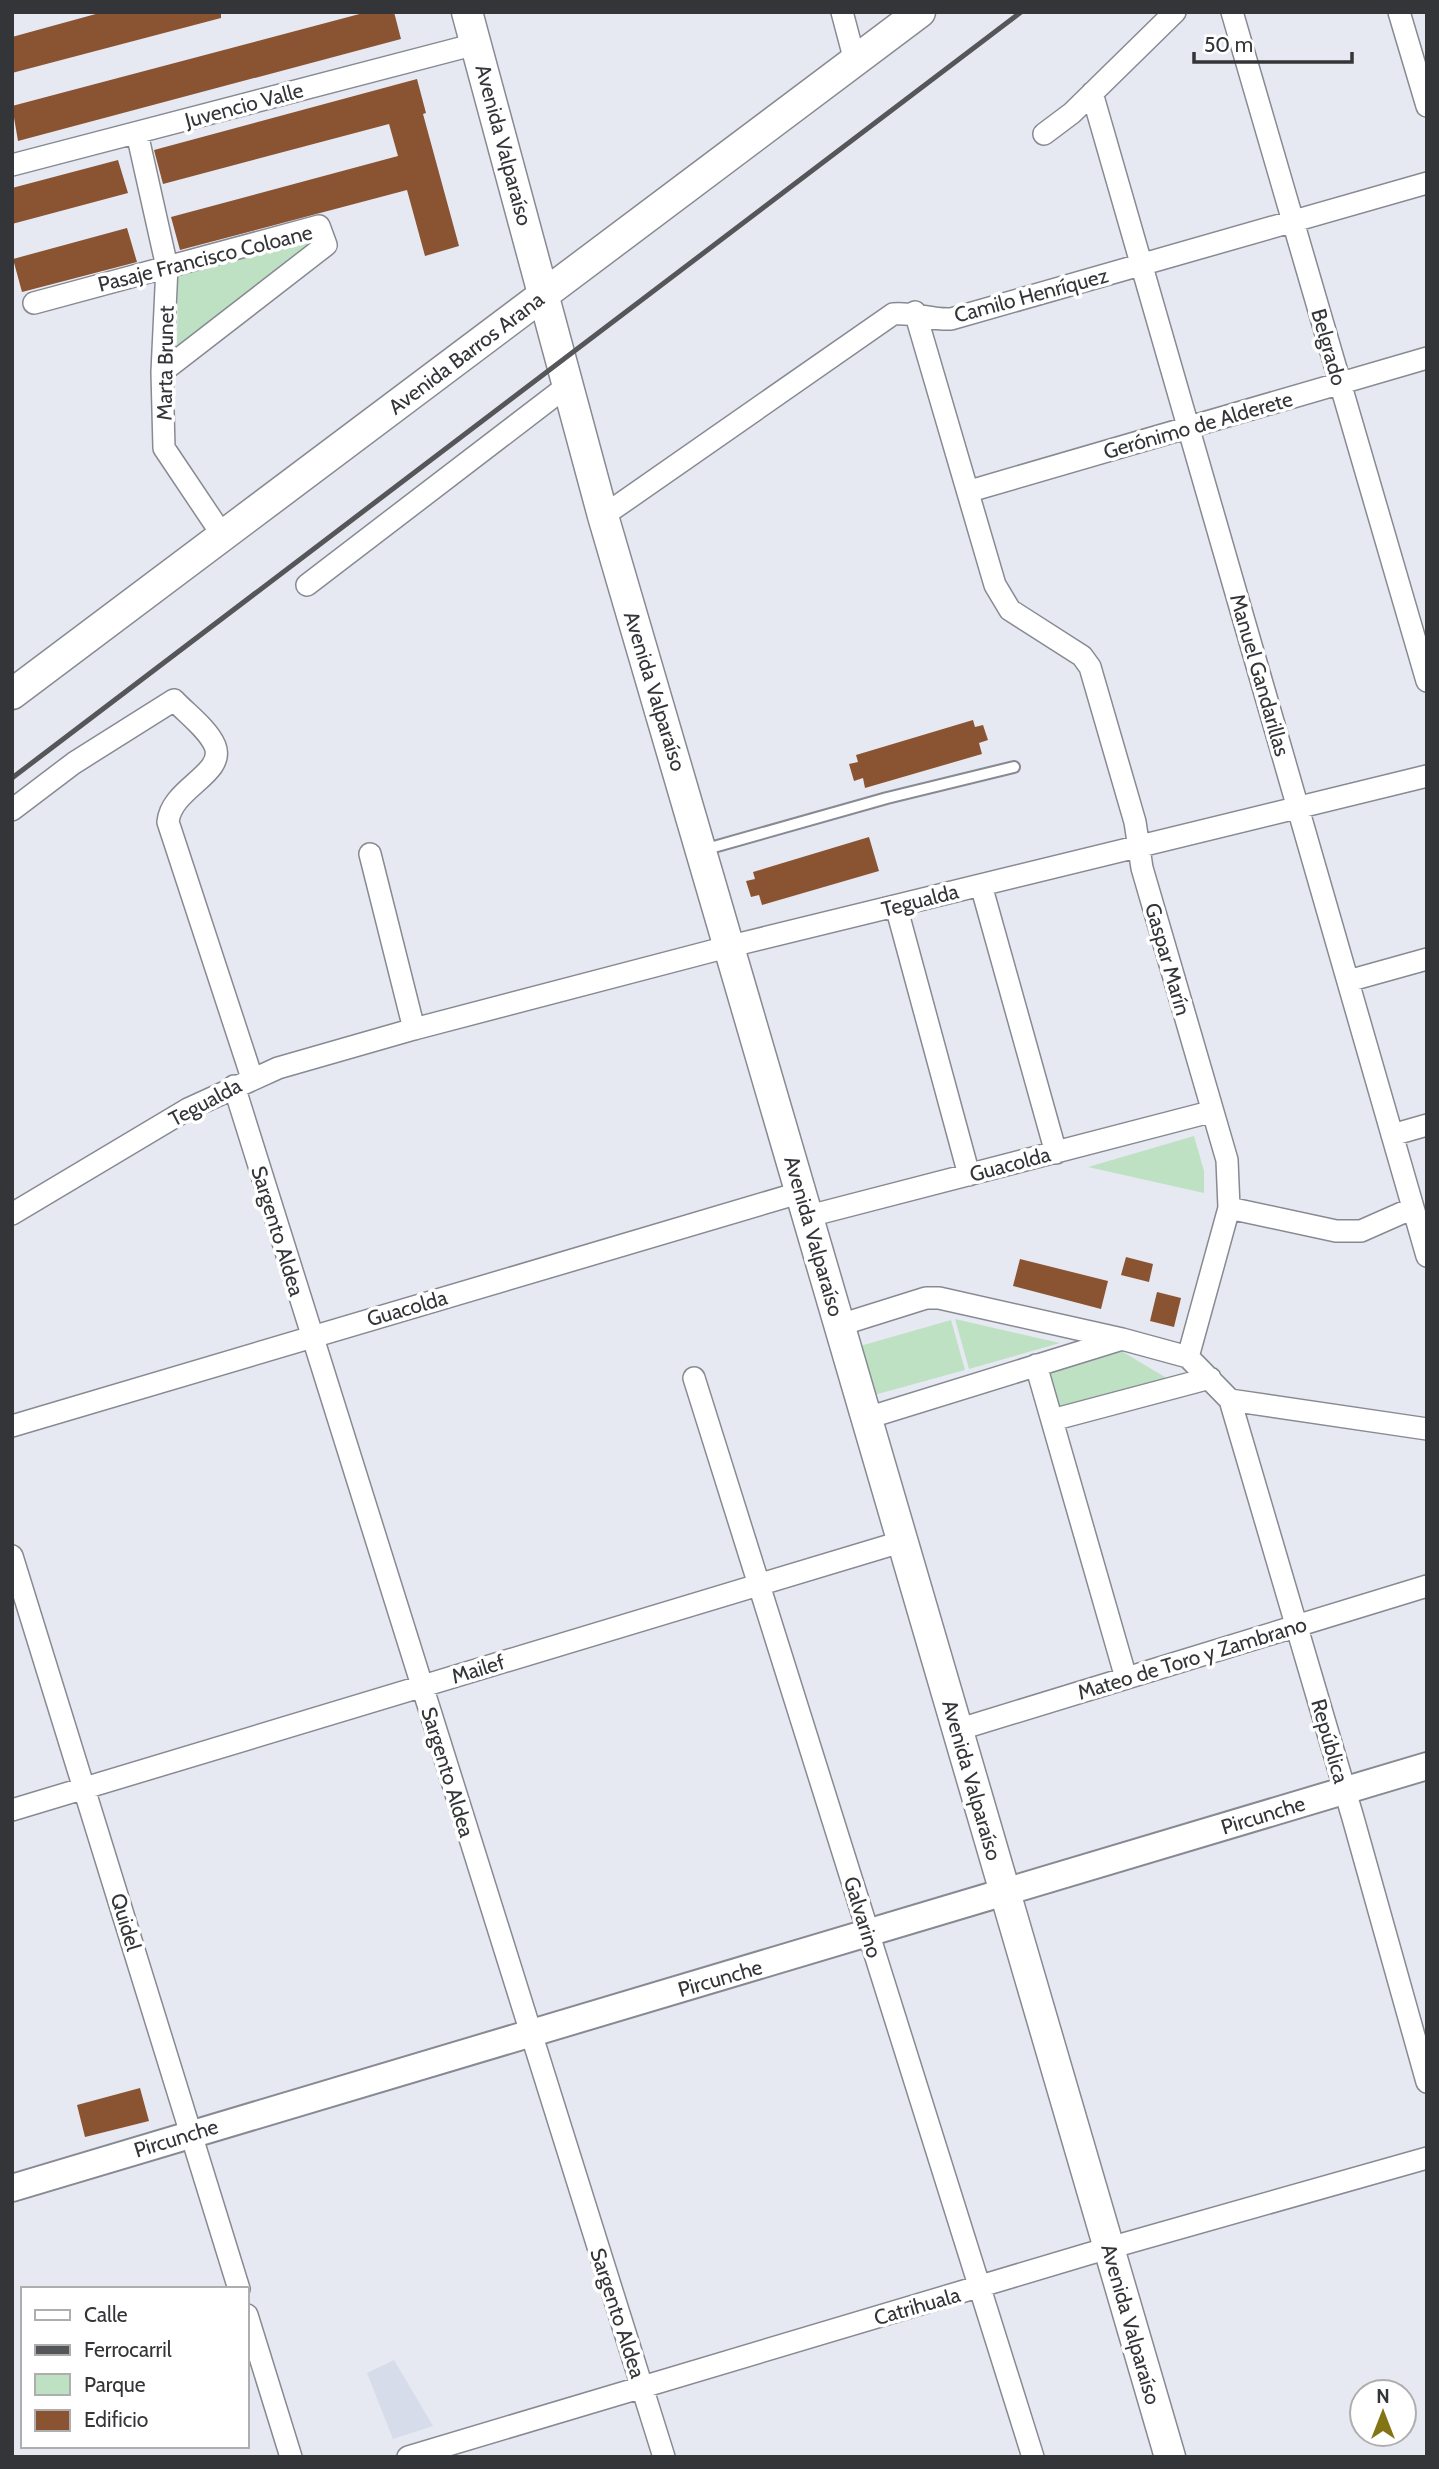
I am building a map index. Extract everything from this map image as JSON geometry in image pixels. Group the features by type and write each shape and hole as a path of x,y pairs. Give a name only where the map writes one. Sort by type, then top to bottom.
{"main road":[{"name":"Avenida Valparaíso","path":"467,12 603,516 703,850 1170,2457"},
{"name":"Avenida Barros Arana","path":"12,694 920,12"}],"street":[{"path":"842,12 855,61"},
{"path":"1044,134 1072,113 1175,12"},
{"name":"Belgrado","path":"1232,12 1427,681"},
{"path":"1399,12 1427,106"},
{"name":"Juvencio Valle","path":"12,165 476,44"},
{"name":"Manuel Gandarillas","path":"1092,93 1427,1256"},
{"name":"Marta Brunet","path":"137,133 167,267 162,372 164,448 223,536"},
{"name":"Camilo Henríquez","path":"603,516 875,323 893,314 915,312 934,320 951,319 1427,183"},
{"name":"Pasaje Francisco Coloane","path":"34,303 319,226 326,245 162,372"},
{"path":"915,312 970,491"},
{"name":"Gerónimo de Alderete","path":"970,491 1427,358"},
{"path":"307,585 567,386"},
{"name":"Gaspar Marín","path":"970,491 995,585 1003,600 1010,610 1082,656 1090,667 1135,822 1139,847 1210,1112 1227,1160 1229,1208 1188,1357"},
{"name":"Sargento Aldea","path":"12,810 74,763 174,700 210,739 216,753 210,770 173,804 168,822 170,832 243,1082 310,1336 664,2457"},
{"name":"Tegualda","path":"12,1214 188,1109 243,1082 414,1029 731,946 1427,776"},
{"path":"370,854 414,1029"},
{"path":"981,885 1056,1153"},
{"path":"896,906 969,1175"},
{"path":"1348,981 1427,959"},
{"name":"Guacolda","path":"12,1426 310,1336 805,1204 969,1175 1210,1112"},
{"path":"1392,1135 1427,1125"},
{"path":"1229,1208 1336,1231 1360,1231 1385,1223 1413,1208"},
{"path":"840,1325 926,1298 939,1298 1122,1339 1188,1357 1230,1400 1427,1429"},
{"path":"867,1418 1122,1339"},
{"path":"1036,1365 1126,1678"},
{"name":"Galvarino","path":"694,1378 1033,2457"},
{"path":"1052,1420 1210,1378"},
{"name":"República","path":"1230,1400 1427,2082"},
{"name":"Mailef","path":"12,1811 904,1541"},
{"name":"Quidel","path":"12,1556 238,2287"},
{"name":"Mateo de Toro y Zambrano","path":"957,1730 1427,1586"},
{"name":"Pircunche","path":"12,2188 1427,1766"},
{"name":"Catrihuala","path":"408,2457 1109,2248 1427,2158"},
{"path":"248,2318 291,2457"}],"lane":[{"path":"703,850 887,798 1013,767"}],"shaded area":[{"path":"394,2360 433,2426 393,2439 367,2373"}],"green space":[{"path":"308,238 312,241 312,248 177,352 178,273"},
{"path":"1194,1136 1204,1171 1204,1193 1088,1167"},
{"path":"955,1319 1060,1343 969,1369"},
{"path":"951,1320 965,1370 874,1395 860,1346"},
{"path":"1118,1349 1170,1380 1048,1415 1036,1373"}],"building":[{"path":"103,12 221,12 221,18 12,73 12,37"},
{"path":"367,12 394,12 401,39 18,141 12,106"},
{"path":"417,79 426,113 423,114 459,246 425,256 407,190 180,250 171,217 398,156 389,124 163,184 154,150"},
{"path":"118,160 128,193 12,224 12,188"},
{"path":"127,228 137,262 22,292 13,259"},
{"path":"973,720 975,727 983,725 988,740 979,743 982,754 865,788 863,778 854,781 849,764 858,762 856,755"},
{"path":"869,837 879,871 762,905 759,895 751,897 746,881 755,879 753,872"},
{"path":"1126,1257 1153,1264 1149,1282 1121,1275"},
{"path":"1020,1259 1108,1281 1101,1309 1013,1286"},
{"path":"1157,1292 1181,1298 1174,1327 1150,1321"},
{"path":"140,2088 149,2121 85,2137 77,2105"}],"railway":[{"path":"12,778 1021,12"}]}
